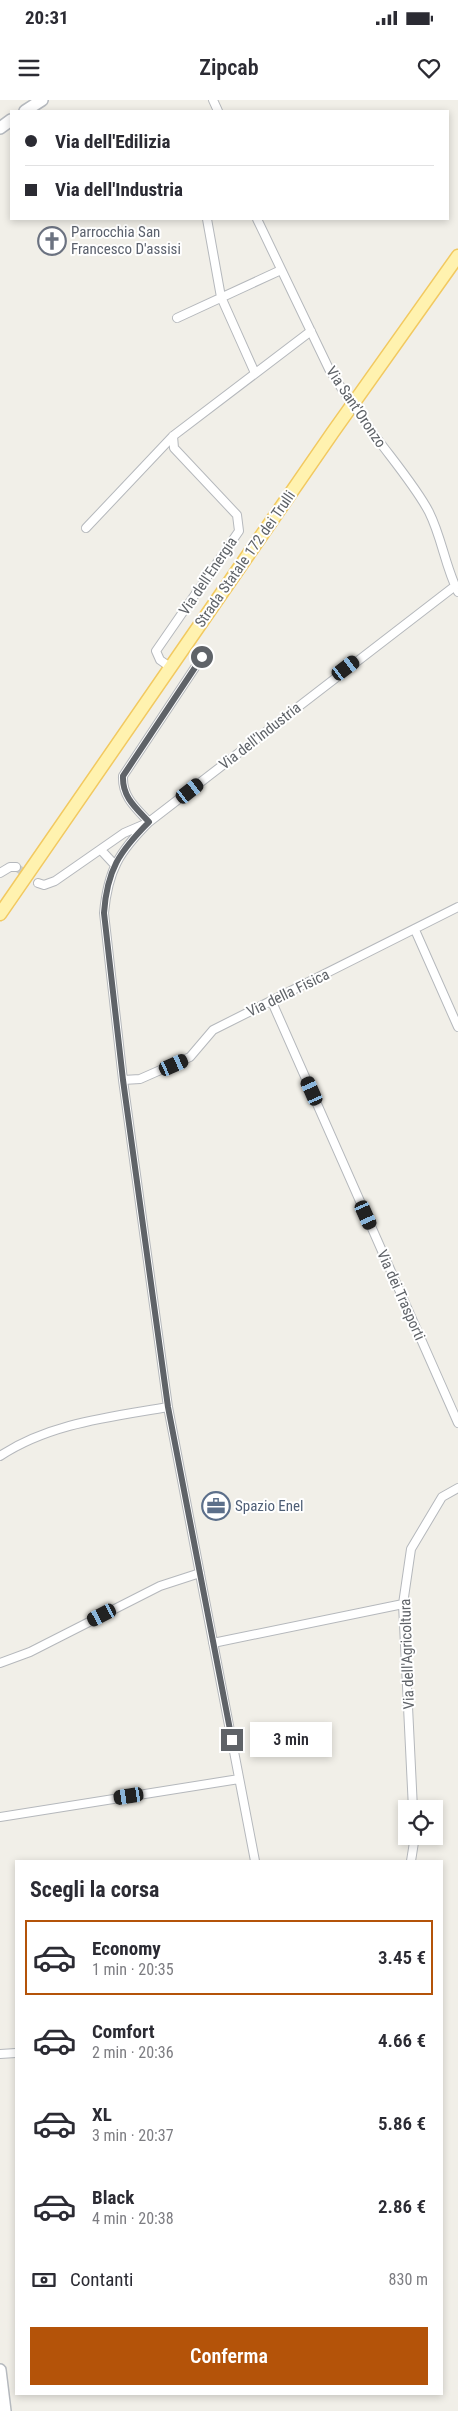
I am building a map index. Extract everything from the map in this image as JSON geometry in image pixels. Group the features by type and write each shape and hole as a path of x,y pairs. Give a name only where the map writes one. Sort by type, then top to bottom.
{"main road":[{"name":"Strada Statale 172 dei Trulli","path":"0,914 170,667 458,256"}],"street":[{"path":"27,110 42,100"},
{"path":"206,220 221,297 255,374"},
{"name":"Via Sant'Oronzo","path":"257,220 342,390 428,511 443,544 449,574 456,589"},
{"path":"177,318 282,270"},
{"path":"86,528 173,436 311,331"},
{"name":"Via dell'Energia","path":"170,667 160,660 156,651 239,531 237,515 174,448 173,436"},
{"name":"Via dell'Industria","path":"255,1860 168,1407 123,1080 104,913 106,889 114,864 127,844 149,822 456,589"},
{"path":"38,883 44,885 55,881 124,833 149,822 126,796 123,787 123,776 202,657"},
{"path":"101,850 114,864"},
{"path":"0,873 10,867 16,867"},
{"name":"Via della Fisica","path":"123,1080 140,1079 190,1057 213,1030 458,907"},
{"path":"414,930 458,1027"},
{"name":"Via dei Trasporti","path":"272,1002 458,1423"},
{"path":"0,1456 11,1449 65,1426 168,1407"},
{"name":"Via dell'Agricoltura","path":"413,1800 403,1604 411,1549 442,1497 458,1488"},
{"path":"0,1663 30,1652 160,1586 200,1573"},
{"path":"213,1643 403,1604"},
{"path":"0,1817 239,1779"},
{"path":"411,1860 415,1845"},
{"path":"0,2058 8,2054"},
{"path":"0,2370 6,2411"}],"tunnel":[{"path":"16,867 38,883"}],"place":[{"name":"Parrocchia San Francesco D'assisi","path":"52,241"},
{"name":"Spazio Enel","path":"216,1506"}],"route":[{"path":"202,657 123,776 123,787 126,796 149,822 127,844 114,864 106,889 104,913 123,1080 168,1407 232,1740"}]}
